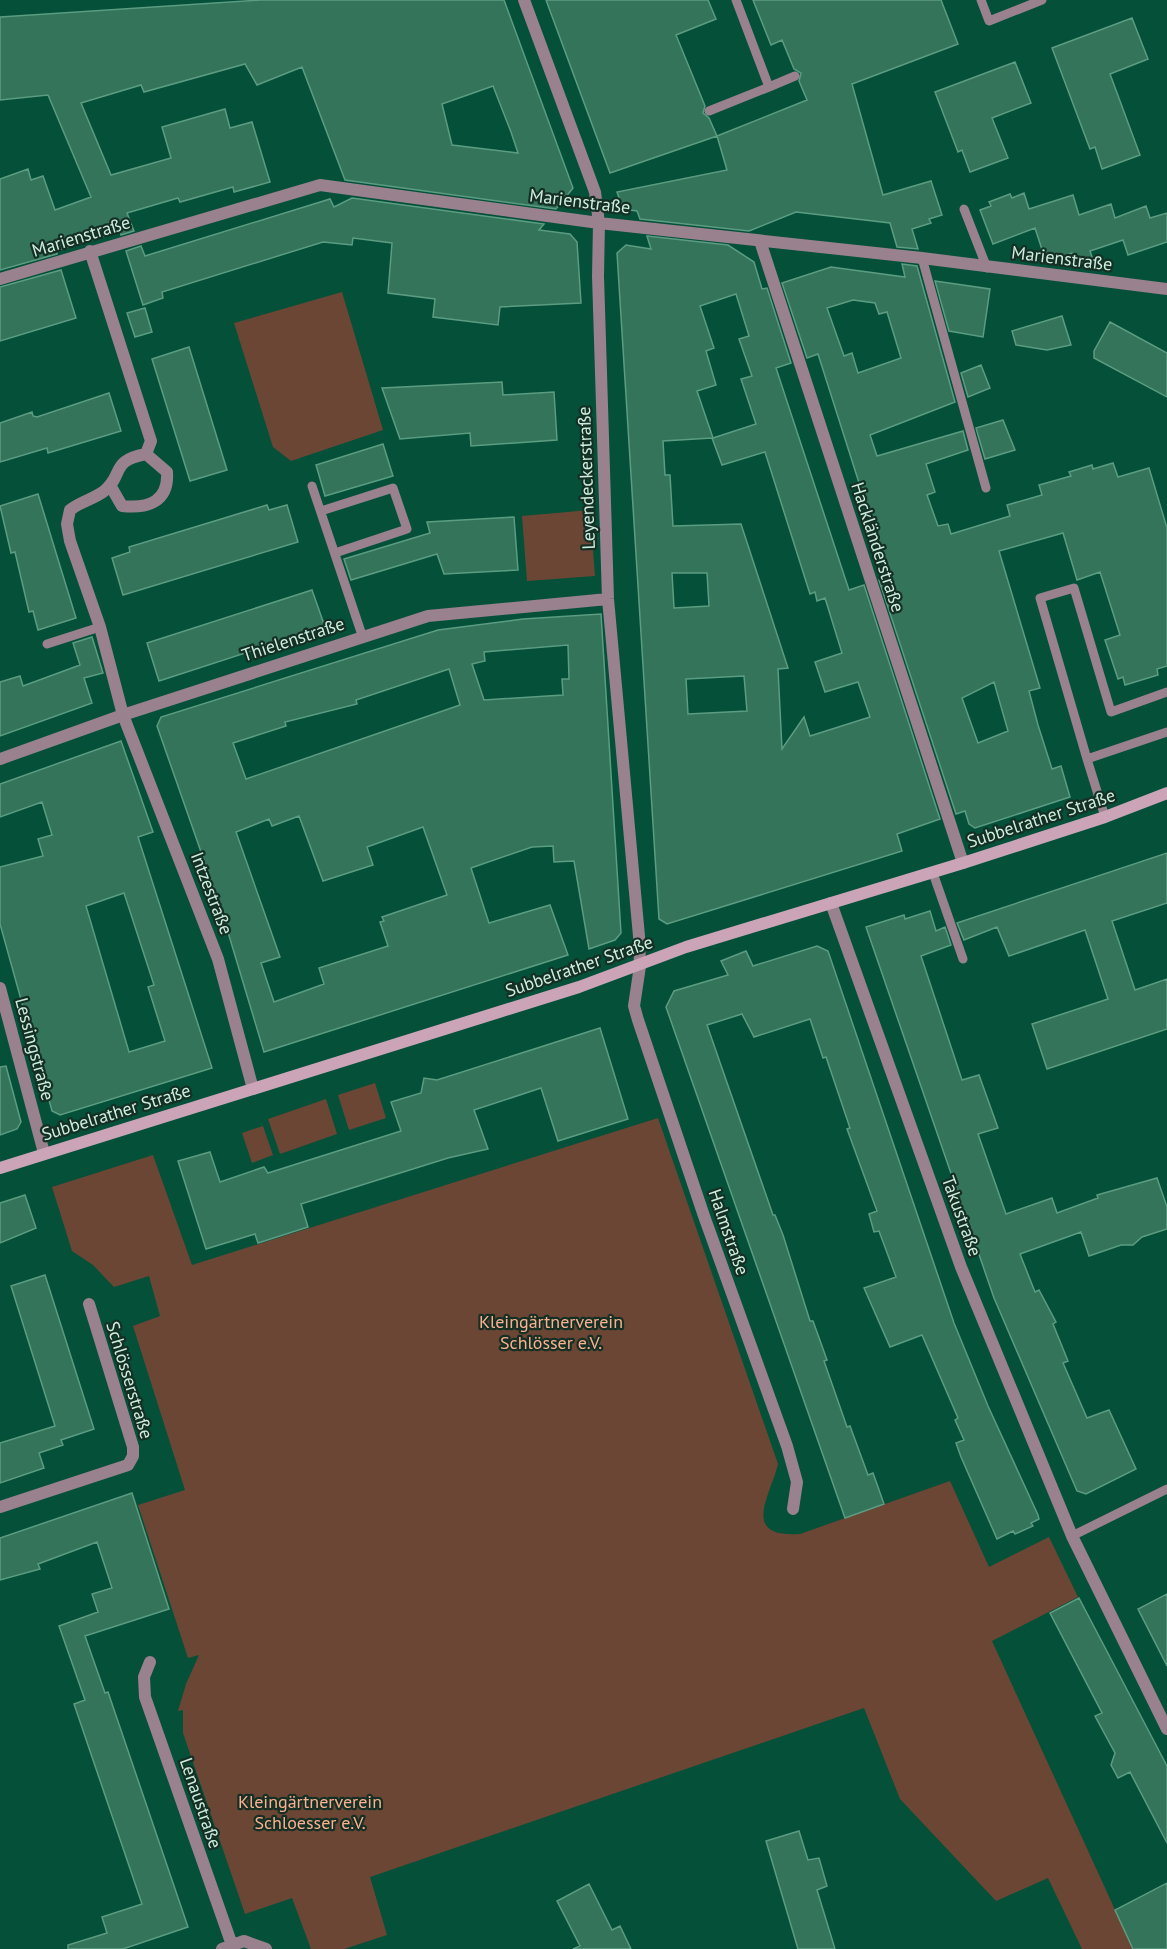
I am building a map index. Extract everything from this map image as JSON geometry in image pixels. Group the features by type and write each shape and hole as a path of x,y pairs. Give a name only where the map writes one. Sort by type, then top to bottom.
{"main road":[{"name":"Subbelrather Straße","path":"0,1168 570,990 640,966 686,946 933,873 1105,818 1167,793"}],"street":[{"name":"Leyendeckerstraße","path":"524,0 595,192 599,223 598,276 608,599 639,928 640,966"},
{"name":"Marienstraße","path":"0,279 320,185 599,223 922,258 1167,289"},
{"name":"Hackländerstraße","path":"760,241 963,863"},
{"path":"90,251 151,441 146,454"},
{"path":"146,454 167,472 168,485 164,495 151,503 135,508 122,506 110,485 118,466 132,457 146,454"},
{"name":"Intzestraße","path":"110,485 70,510 67,524 70,541 100,627 123,715 218,959 253,1089"},
{"name":"Thielenstraße","path":"0,759 362,635 428,616 608,599"},
{"name":"Takustraße","path":"831,903 961,1267 1072,1536 1167,1729"},
{"name":"Halmstraße","path":"640,966 634,1006 787,1446 797,1482 793,1509"},
{"name":"Lessingstraße","path":"0,988 44,1153"},
{"name":"Schlösserstraße","path":"0,1507 128,1465 133,1448 88,1304"},
{"name":"Lenaustraße","path":"150,1662 144,1677 145,1697 227,1947"},
{"path":"227,1947 244,1941 266,1949"}],"lane":[{"path":"736,0 769,87"},
{"path":"981,0 989,21 1042,0"},
{"path":"709,111 795,76"},
{"path":"964,209 987,268"},
{"path":"922,258 986,488"},
{"path":"312,486 362,635"},
{"path":"321,511 393,488 407,529 335,553"},
{"path":"1105,818 1040,598 1074,588 1111,711 1167,692"},
{"path":"47,644 100,627"},
{"path":"1087,759 1167,732"},
{"path":"933,873 963,959"},
{"path":"1072,1536 1167,1490"}],"green space":[{"path":"342,292 383,430 291,461 273,447 234,323"},
{"path":"590,510 595,576 527,581 522,516"},
{"path":"375,1083 386,1118 349,1130 338,1095"},
{"path":"326,1099 337,1134 280,1154 268,1119"},
{"path":"658,1118 778,1464 764,1512 764,1522 770,1529 781,1533 800,1534 950,1481 989,1567 1049,1537 1078,1597 992,1641 1133,1949 1082,1949 1048,1878 996,1901 900,1799 864,1708 370,1877 387,1935 344,1949 311,1949 292,1898 245,1914 183,1733 183,1710 178,1711 186,1684 199,1655 188,1658 138,1505 185,1490 133,1326 160,1316 149,1276 114,1287 93,1265 72,1251 52,1187 153,1155 192,1265"},
{"path":"263,1126 273,1155 252,1163 242,1133"}],"building":[{"path":"261,0 504,0 573,188 556,209 345,180 302,67 257,85 245,64 144,92 141,85 81,103 111,175 171,158 162,127 225,109 230,128 252,122 270,182 234,192 233,187 180,202 178,198 127,213 134,231 121,235 120,231 56,251 57,254 0,270 0,179 28,169 31,180 43,176 55,210 91,197 48,95 0,100 0,17","holes":["493,86 518,153 452,145 442,104"]},
{"path":"546,0 708,0 716,19 676,35 705,106 703,113 709,118 717,136 610,173"},
{"path":"753,0 941,0 958,44 852,84 883,195 931,181 942,215 929,219 931,223 912,229 918,249 897,247 890,223 796,212 749,231 640,219 637,211 623,209 617,192 727,170 717,136 807,100 799,81 801,73 794,69 782,40 771,45"},
{"path":"1132,18 1148,59 1110,74 1140,155 1102,169 1095,147 1090,149 1052,48"},
{"path":"1015,62 1031,103 992,118 1008,158 970,172 962,150 958,152 935,92"},
{"path":"1024,193 1029,209 1073,195 1079,215 1111,204 1115,218 1146,206 1150,218 1167,213 1167,242 1128,255 1123,240 1090,251 1093,260 1075,266 1072,253 1046,262 1035,228 993,244 980,210 991,206 989,202 1010,194 1012,198"},
{"path":"352,198 544,224 539,230 570,234 577,242 581,303 500,307 498,325 433,317 435,299 388,293 392,243 353,238 352,245 323,242 162,292 163,298 143,305 126,251 141,246 145,256 330,199 334,207"},
{"path":"647,236 728,245 754,262 762,289 767,288 791,363 776,368 849,590 864,585 940,819 897,834 902,851 667,924 659,919 617,253 626,245 651,249","holes":["736,294 749,336 739,339 752,376 741,379 756,424 713,438 697,391 716,385 706,351 714,348 700,306","712,438 722,465 765,452 810,594 815,592 817,601 825,598 842,653 815,662 825,692 858,682 870,717 810,736 804,717 782,749 778,669 788,668 741,524 673,526 670,475 665,475 663,441","672,573 707,573 709,606 674,608","744,676 747,711 688,714 686,679"]},
{"path":"902,264 917,266 955,402 870,435 877,456 963,431 968,450 926,464 935,492 927,495 938,526 948,524 951,534 1010,516 1007,505 1042,495 1039,485 1071,476 1069,472 1092,465 1093,469 1113,463 1118,477 1149,468 1167,528 1167,666 1157,669 1158,675 1125,685 1123,677 1118,679 1105,640 1120,635 1100,572 1077,580 1063,533 999,551 1040,688 1029,691 1038,725 1052,769 1061,766 1070,797 975,828 969,824 965,811 956,814 879,580 889,577 818,354 807,358 782,283 831,267 905,277","holes":["853,300 875,303 879,314 887,312 901,358 858,373 852,353 844,356 827,308","994,682 1008,731 978,743 962,698"]},
{"path":"61,270 76,318 0,341 0,287"},
{"path":"935,281 990,289 983,337 949,331"},
{"path":"145,308 152,332 135,337 127,313"},
{"path":"1062,316 1071,345 1047,350 1016,345 1012,331"},
{"path":"1110,322 1167,353 1167,397 1094,358 1094,351"},
{"path":"189,347 227,470 190,481 152,359"},
{"path":"981,365 990,388 968,397 961,373"},
{"path":"502,382 503,395 554,392 557,440 471,446 470,433 400,439 382,388"},
{"path":"109,393 121,431 48,453 47,448 0,462 0,423 32,412 33,416 37,417"},
{"path":"1003,420 1015,450 985,459 976,428"},
{"path":"383,444 393,476 325,496 316,465"},
{"path":"38,494 76,618 38,630 33,611 29,612 15,552 11,553 0,506"},
{"path":"267,505 269,510 287,505 298,542 123,595 112,558 130,552 129,547"},
{"path":"514,517 518,570 444,574 437,554 351,580 344,559 430,533 427,522"},
{"path":"312,590 325,627 159,681 147,643"},
{"path":"601,614 621,933 615,940 589,949 574,861 554,862 553,846 532,847 471,868 489,923 550,905 568,955 264,1052 221,909 157,726 161,717 438,630 523,619","holes":["568,645 569,679 562,679 563,695 484,700 472,664 485,661 484,652","449,669 460,705 246,779 233,743 286,726 285,722 357,704 356,700","299,816 323,881 373,865 367,847 423,827 447,895 382,917 384,921 380,922 388,946 319,968 324,984 274,1002 261,963 280,957 236,832 269,819 272,826"]},
{"path":"92,637 103,673 84,678 92,703 0,736 0,682 20,676 23,686 80,665 73,643"},
{"path":"121,741 153,832 138,837 212,1068 60,1115 52,1111 0,924 0,867 43,856 38,839 52,835 42,802 0,817 0,784","holes":["124,893 154,985 148,987 165,1041 129,1052 86,906"]},
{"path":"1167,853 1167,903 1112,921 1135,990 1167,979 1167,1029 1047,1069 1032,1024 1108,999 1085,930 1009,956 997,927 964,940 957,923"},
{"path":"930,911 936,931 945,927 951,945 921,956 962,1080 979,1075 998,1128 978,1134 1006,1214 1052,1198 1057,1213 1098,1198 1097,1195 1157,1178 1167,1207 1167,1229 1142,1237 1133,1245 1121,1245 1089,1256 1081,1232 1020,1254 1035,1292 1039,1290 1056,1322 1053,1324 1068,1361 1063,1363 1087,1418 1109,1410 1136,1469 1086,1494 1077,1491 994,1298 866,927 904,915 905,919"},
{"path":"817,946 828,951 954,1323 988,1406 1038,1515 1039,1519 1031,1523 1033,1526 1015,1534 1013,1531 997,1539 961,1457 956,1443 964,1440 955,1420 958,1418 922,1335 890,1347 864,1288 896,1277 879,1231 874,1232 869,1214 877,1211 847,1129 850,1128 826,1057 823,1058 810,1019 754,1037 742,1014 707,1025 773,1215 783,1235 810,1321 813,1321 827,1360 824,1361 847,1427 850,1426 868,1475 873,1473 884,1504 845,1518 666,1007 674,991 728,975 721,961 746,951 753,966"},
{"path":"600,1028 628,1119 558,1141 541,1088 474,1110 488,1149 448,1158 301,1204 308,1227 258,1243 255,1234 206,1249 178,1161 210,1152 220,1182 264,1167 268,1173 401,1131 391,1102 421,1093 424,1078 437,1080"},
{"path":"6,1066 21,1122 17,1129 0,1135 0,1067"},
{"path":"25,1195 36,1228 0,1243 0,1203"},
{"path":"45,1275 94,1429 61,1440 63,1445 39,1453 44,1468 0,1483 0,1443 55,1426 11,1286"},
{"path":"132,1493 169,1609 85,1636 105,1693 108,1692 188,1927 123,1949 68,1949 68,1945 107,1933 102,1917 142,1904 74,1704 85,1700 59,1626 98,1612 92,1594 112,1588 97,1542 38,1564 40,1569 0,1580 0,1538"},
{"path":"1167,1594 1167,1666 1138,1609"},
{"path":"1079,1598 1167,1766 1167,1843 1130,1772 1118,1778 1111,1765 1115,1753 1095,1716 1102,1713 1050,1613"},
{"path":"799,1831 808,1860 819,1858 827,1886 817,1890 835,1949 798,1949 766,1841"},
{"path":"1167,1883 1167,1949 1133,1949 1115,1910"},
{"path":"589,1884 612,1930 620,1926 631,1949 573,1949 580,1946 557,1901"}],"park label":[{"name":"Kleingärtnerverein Schlösser e.V.","path":"551,1331"},
{"name":"Kleingärtnerverein Schloesser e.V.","path":"310,1811"}]}
